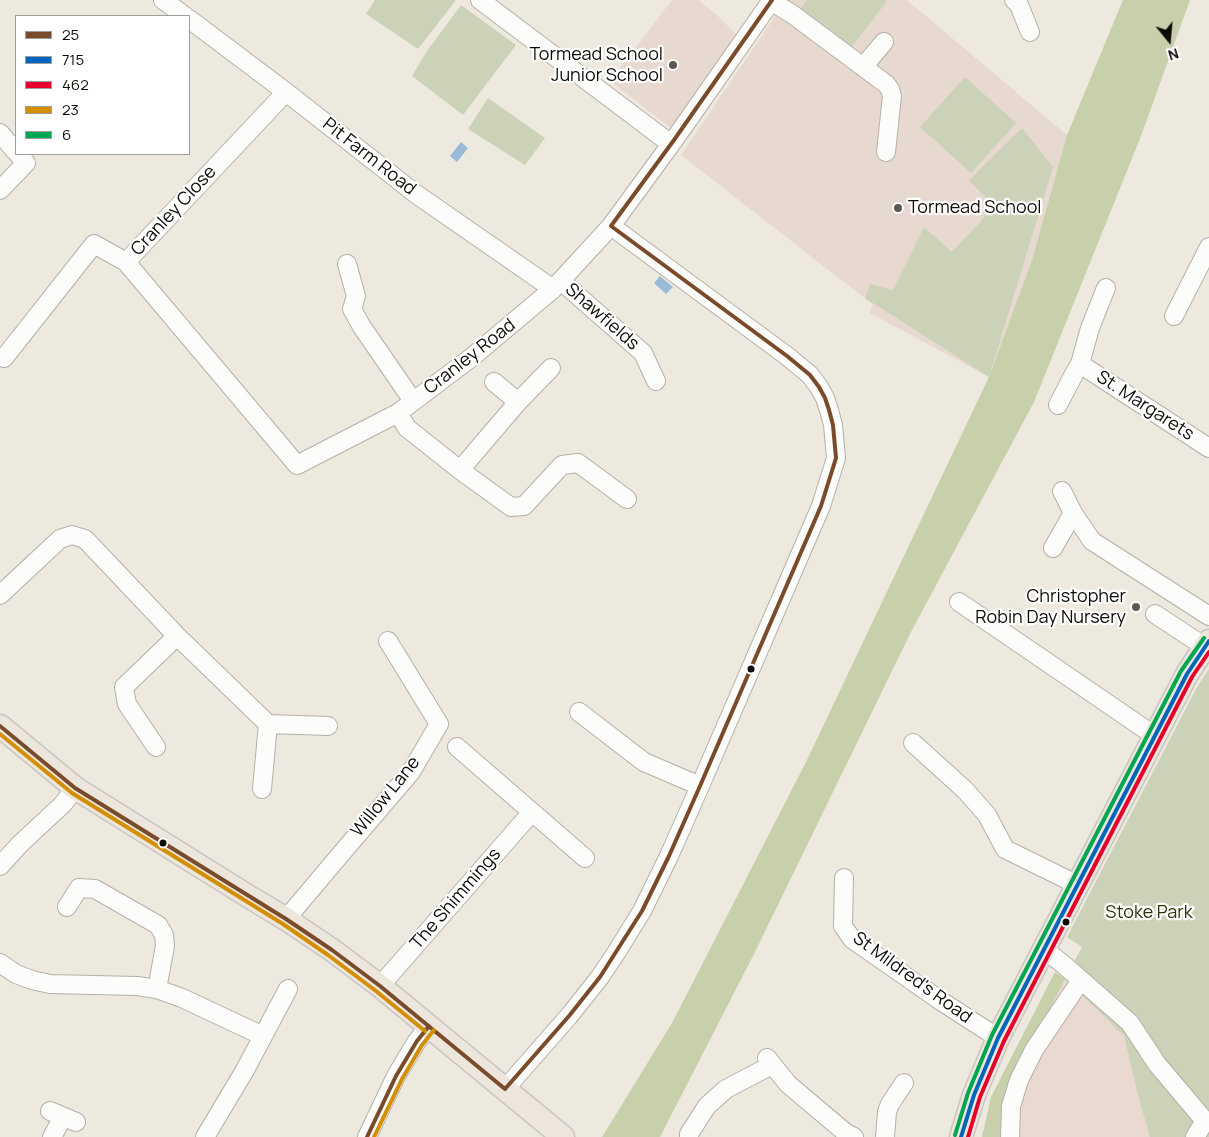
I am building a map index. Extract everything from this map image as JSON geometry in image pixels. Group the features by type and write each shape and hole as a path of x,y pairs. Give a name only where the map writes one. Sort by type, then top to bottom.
{"main road":[{"path":"960,1137 974,1095 998,1038 1187,674 1207,644"},
{"path":"0,726 75,788 286,919 332,950 380,986 563,1137"}],"street":[{"path":"164,0 184,15"},
{"path":"480,0 671,144"},
{"path":"772,0 886,84 890,89 892,96 886,152"},
{"name":"Cranley Road","path":"126,262 297,465 398,413 472,357 557,285 611,226 772,0"},
{"path":"1014,0 1019,5 1030,32"},
{"name":"Pit Farm Road","path":"190,20 416,194 557,285"},
{"path":"863,67 884,42"},
{"name":"Cranley Close","path":"4,358 94,244 126,262 286,92"},
{"path":"0,134 15,151"},
{"path":"0,190 26,163 19,155"},
{"path":"505,1089 569,1016 600,977 642,911 700,786 821,506 836,458 833,424 825,398 819,386 810,375 611,226"},
{"path":"1174,316 1209,248"},
{"path":"347,264 356,296 352,309 362,327 413,401"},
{"name":"Shawfields","path":"557,285 643,353 656,381"},
{"name":"St. Margarets","path":"1058,405 1080,364 1090,328 1106,288"},
{"name":"St. Margarets","path":"1080,364 1209,448"},
{"path":"460,470 518,402 551,368"},
{"path":"494,382 518,402"},
{"path":"398,413 407,428 511,507 524,506 562,465 578,463 627,499"},
{"path":"1062,490 1073,513 1092,541 1209,616"},
{"path":"1053,548 1073,513"},
{"path":"0,595 60,539 72,535 85,539 177,636 268,724 328,726"},
{"path":"959,602 1155,736"},
{"path":"1154,614 1207,644"},
{"path":"156,747 127,704 124,687 177,636"},
{"name":"Willow Lane","path":"286,919 411,772 439,724 388,641"},
{"path":"579,712 644,762 700,786"},
{"path":"262,789 268,724"},
{"path":"913,743 965,790 987,815 1005,849 1078,885"},
{"path":"458,747 585,858"},
{"path":"0,866 20,844 63,804 75,788"},
{"name":"The Shimmings","path":"380,986 532,812"},
{"name":"St Mildred's Road","path":"844,878 843,926 852,938 940,1001 998,1038"},
{"path":"67,907 80,888 95,889 158,924 164,935 165,946 157,989"},
{"path":"1044,949 1130,1023 1157,1064 1207,1122 1195,1137"},
{"path":"0,963 16,974 50,984 137,986 157,989 182,998 263,1036"},
{"path":"1010,1137 1010,1106 1019,1080 1034,1050 1081,980"},
{"path":"205,1137 245,1070 288,989"},
{"path":"367,1137 396,1076 417,1041 429,1026"},
{"path":"689,1137 706,1106 726,1089 770,1061 788,1084 854,1137"},
{"path":"885,1137 887,1112 904,1083"},
{"path":"52,1137 63,1117"}],"shaded area":[{"name":"Tormead School Junior School","path":"672,0 699,0 742,40 676,132 610,81"},
{"name":"Tormead School","path":"786,0 907,0 1067,135 1032,260 989,377 870,313 872,304 681,155"},
{"path":"1065,979 1124,1036 1150,1137 1002,1137 1004,1102"}],"green space":[{"path":"375,0 456,0 418,49 366,14"},
{"path":"807,0 887,1 848,52 796,14"},
{"path":"1123,0 1190,0 1141,136 1034,402 911,632 754,954 660,1137 602,1137 672,1023 806,762 989,377 1032,260 1067,135"},
{"path":"461,5 516,45 463,115 412,76 427,51"},
{"path":"965,77 1016,123 971,173 920,127"},
{"path":"488,98 545,138 525,165 468,129"},
{"path":"1022,128 1053,167 989,377 865,298 870,284 893,290 924,227 952,252 995,206 969,181"},
{"name":"Stoke Park","path":"1209,669 1209,1137 1150,1137 1124,1036 1065,979 1082,947 1067,937 1197,687"},
{"path":"1055,972 1065,979 1004,1102 1002,1137 982,1137 991,1097"}],"water":[{"path":"461,142 468,148 457,162 450,156"},
{"path":"660,276 673,287 666,294 654,283"}],"transit line":[{"name":"25","path":"611,226 772,0"},
{"name":"25","path":"505,1089 569,1016 600,977 642,911 700,786 821,506 836,458 833,425 829,410 825,398 810,375 611,226"},
{"name":"6","path":"955,1135 968,1093 992,1035 1181,671 1204,638"},
{"name":"715","path":"961,1137 974,1095 998,1038 1187,674 1209,641"},
{"name":"462","path":"968,1137 980,1097 1004,1041 1192,677 1209,652"},
{"name":"25","path":"0,726 75,788 286,919 332,950 380,986 505,1089"},
{"name":"23","path":"0,734 72,793 283,924 376,991 425,1031"},
{"name":"25","path":"367,1137 396,1076 417,1041 429,1026"},
{"name":"23","path":"374,1137 402,1079 422,1045 434,1030"}],"place":[{"name":"Tormead School Junior School","path":"673,65"},
{"name":"Tormead School","path":"898,208"},
{"name":"Christopher Robin Day Nursery","path":"1136,607"}]}
